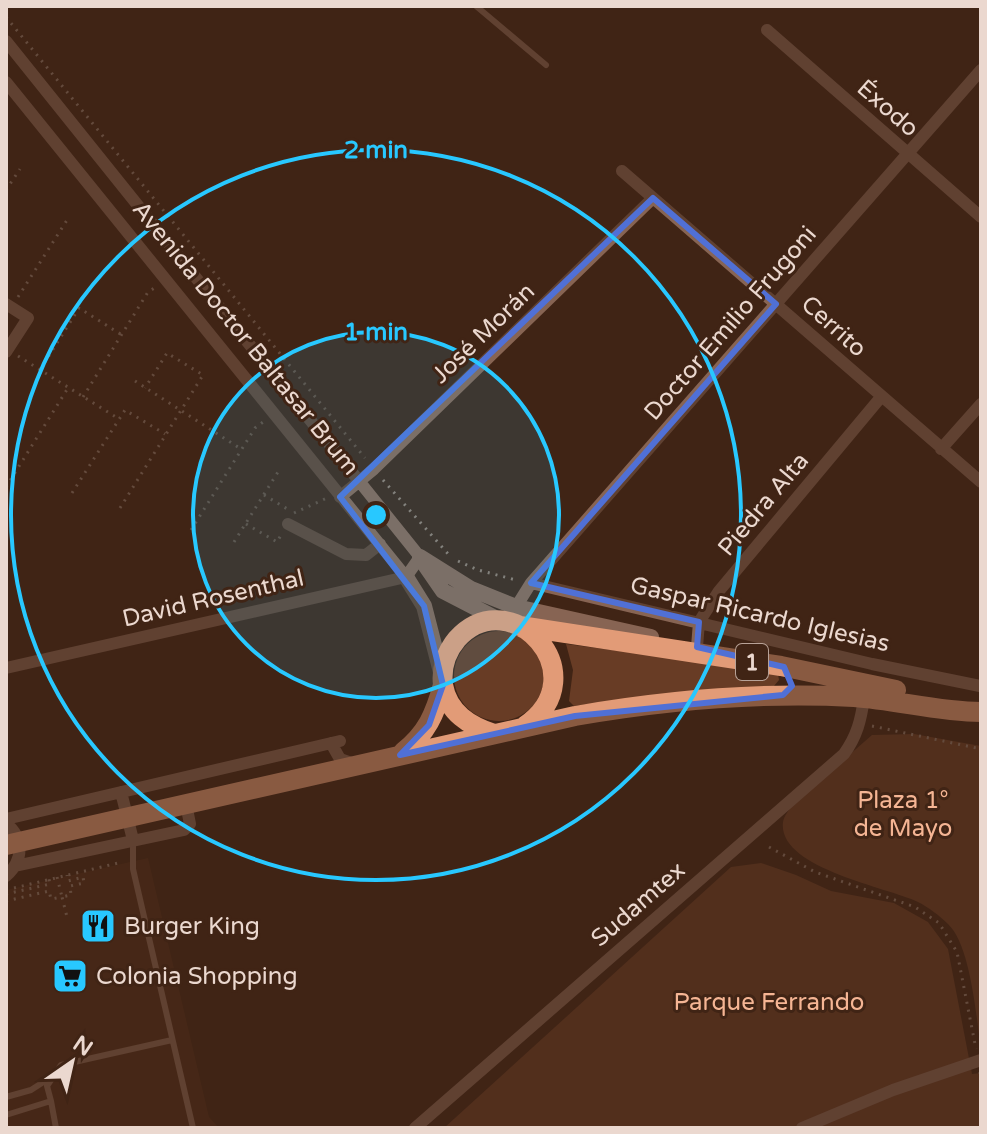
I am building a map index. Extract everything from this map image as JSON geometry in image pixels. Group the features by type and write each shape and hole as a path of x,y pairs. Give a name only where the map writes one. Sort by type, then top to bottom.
{"main road":[{"name":"Avenida Doctor Baltasar Brum","path":"513,618 868,682 965,704 981,711"},
{"path":"400,755 417,741 429,725 443,683 444,662 456,640 477,625 513,618 544,646 552,663 553,676 545,706 521,728"},
{"path":"781,666 789,671 792,680 790,689 783,695"},
{"name":"1","path":"13,843 575,716 657,703 783,695 868,682"},
{"path":"443,683 447,698 457,714 472,725 494,734"}],"street":[{"name":"Éxodo","path":"767,30 981,217"},
{"name":"Avenida Doctor Baltasar Brum","path":"6,41 420,557 443,591 513,618 697,647 735,659"},
{"name":"Doctor Emilio Frugoni","path":"513,618 531,583 981,70"},
{"name":"Avenida Doctor Baltasar Brum","path":"6,82 406,577 424,606 443,683"},
{"name":"Cerrito","path":"622,171 981,482"},
{"name":"José Morán","path":"340,497 374,469 653,198"},
{"path":"7,351 28,318 9,306"},
{"name":"Piedra Alta","path":"697,647 699,622 719,591 881,397"},
{"path":"941,449 981,404"},
{"path":"291,518 346,554 366,555 380,544"},
{"path":"406,577 420,557"},
{"name":"David Rosenthal","path":"6,668 406,577"},
{"name":"Gaspar Ricardo Iglesias","path":"531,583 699,622 868,682 980,686"},
{"name":"Sudamtex","path":"415,1128 844,754 860,724 868,682"},
{"path":"11,871 20,854 13,843 13,829 6,821 335,742 340,759 358,764"},
{"path":"287,753 294,779"},
{"path":"251,761 258,787"},
{"path":"121,792 133,840"},
{"path":"11,871 184,830 190,824 186,804"},
{"path":"802,1128 893,1090 980,1060"}],"lane":[{"path":"476,6 546,65"},
{"path":"133,840 133,869 193,1128"},
{"path":"56,1128 47,1086 61,1065 172,1040"},
{"path":"6,1097 31,1090 51,1077"},
{"path":"6,1115 51,1101"}],"path":[{"path":"6,17 374,469 452,559 478,570 531,583"},
{"path":"6,190 20,169"},
{"path":"9,306 69,217"},
{"path":"83,397 148,292 166,280"},
{"path":"40,370 79,308 122,335"},
{"path":"7,351 119,419"},
{"path":"120,508 203,375 167,353 145,388"},
{"path":"135,381 241,449"},
{"path":"6,487 68,388"},
{"path":"72,493 125,410 165,434"},
{"path":"191,530 255,428 273,415"},
{"path":"234,542 278,472"},
{"path":"291,518 324,498 340,497"},
{"path":"860,724 981,749"},
{"path":"769,847 815,872 915,907 939,923 957,952 980,1060 981,1086"},
{"path":"6,892 116,863"},
{"path":"6,901 49,891 51,899 71,895 70,886 84,883 83,877 68,881 67,875"},
{"path":"57,877 67,917"}],"highlighted area":[{"path":"653,198 776,304 531,583 699,622 697,647 784,667 792,686 783,695 575,716 400,755 429,725 443,685 424,606 340,497"}],"shaded area":[{"name":"Colonia Shopping","path":"148,858 209,1117 219,1128 6,1128 6,890"}],"green space":[{"path":"499,631 516,634 531,644 541,659 544,676 541,693 531,708 516,718 499,721 482,718 467,708 457,693 454,676 457,659 467,644 482,634"},
{"path":"566,644 773,671 778,674 779,680 774,686 676,693 574,706 569,701 573,670"},
{"name":"Plaza 1° de Mayo","path":"914,734 981,746 981,1048 967,965 956,934 948,924 918,902 815,864 797,852 786,838 783,822 792,805 872,735"},
{"name":"Parque Ferrando","path":"761,863 831,891 894,903 928,922 948,949 972,1074 981,1073 981,1128 444,1128 731,867"}],"place":[{"name":"Burger King","path":"98,926"},
{"name":"Colonia Shopping","path":"70,976"}]}
